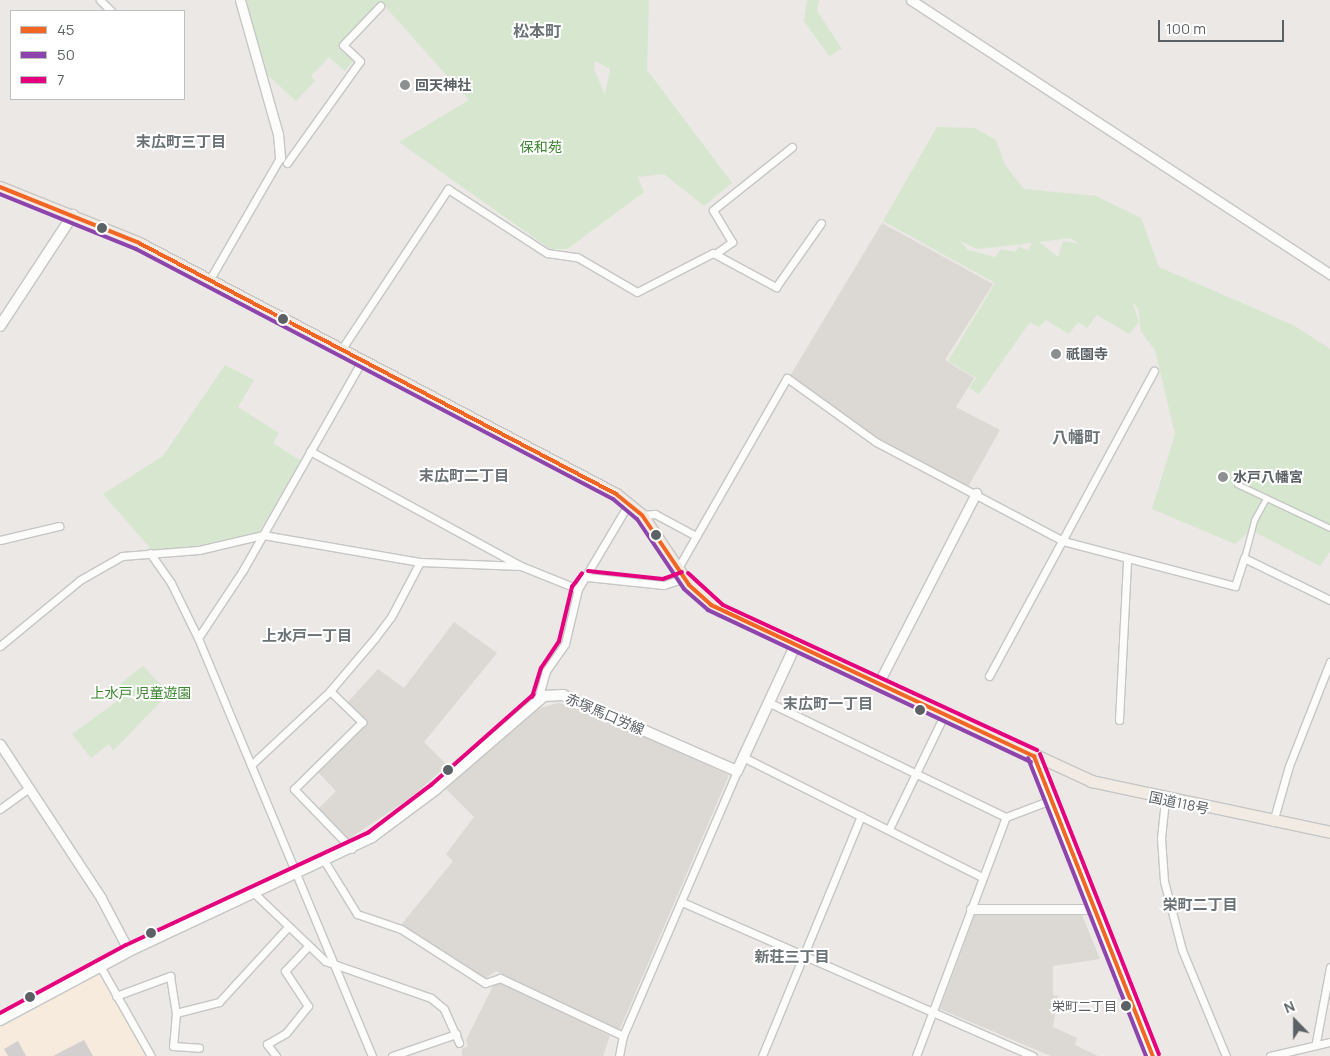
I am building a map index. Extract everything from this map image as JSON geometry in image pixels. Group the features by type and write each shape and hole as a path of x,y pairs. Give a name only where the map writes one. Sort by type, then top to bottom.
{"highway":[{"name":"国道118号","path":"0,187 73,215 210,280 343,347 629,503 642,515 681,573 720,610 944,715 1091,781 1165,800 1330,832"}],"main road":[{"path":"0,326 73,215"},
{"path":"737,771 796,646"},
{"name":"赤塚馬口労線","path":"538,699 563,695 737,771"},
{"path":"0,1020 129,951 352,849 435,790 538,699"},
{"path":"1034,756 1153,1056"}],"street":[{"path":"100,0 110,10"},
{"path":"240,0 278,134 283,161"},
{"path":"911,0 1330,274"},
{"path":"210,280 283,161 360,61 343,45 380,6"},
{"path":"343,347 448,189 547,253 577,257 637,292 645,291 672,271 715,254 732,242 713,210 792,147"},
{"path":"715,254 776,287 821,223"},
{"path":"198,638 263,536 363,359"},
{"path":"989,676 1154,372"},
{"path":"587,577 664,585 681,573 696,536 787,378 876,442 976,493 1063,541 1127,560 1235,586 1254,520 1266,498"},
{"path":"310,451 521,566 578,589"},
{"path":"1237,484 1330,528"},
{"path":"878,684 976,493"},
{"path":"538,699 546,671 565,644 578,589 587,577 629,503"},
{"path":"642,515 655,514 696,536"},
{"path":"0,540 59,526"},
{"path":"0,646 80,580 122,556 199,550 263,536 420,562 521,566"},
{"path":"150,553 171,583 198,638 372,1056"},
{"path":"1244,558 1330,600"},
{"path":"1119,720 1127,560"},
{"path":"251,765 330,691 391,617 420,562"},
{"path":"1273,822 1289,766 1330,662"},
{"path":"330,691 362,722 294,789 352,849"},
{"path":"770,703 1006,817 1051,800"},
{"path":"889,829 944,715"},
{"path":"0,744 102,898 129,951"},
{"path":"743,758 889,829 982,877"},
{"path":"619,1056 622,1036 682,902 737,771"},
{"path":"0,809 30,788"},
{"path":"1165,800 1161,838 1164,881 1182,950 1226,1056"},
{"path":"762,1056 861,816"},
{"path":"916,1056 1006,817"},
{"path":"325,862 357,914 401,929 485,984 500,978 622,1036"},
{"path":"255,894 308,946 334,963 431,998 444,1009 459,1043"},
{"path":"682,902 1033,1056"},
{"path":"971,909 1094,909"},
{"path":"176,1013 219,1002 288,927"},
{"path":"276,1056 268,1044 286,1033 308,1006 285,971 308,946"},
{"path":"100,966 151,1056"},
{"path":"1316,1042 1330,967"},
{"path":"116,996 170,976 176,1013 173,1046 199,1048"},
{"path":"392,1056 456,1034"},
{"path":"1270,1056 1316,1042 1330,1042"}],"shaded area":[{"path":"882,223 993,284 945,360 974,378 956,407 1000,430 968,487 877,439 790,376"},
{"path":"454,622 497,653 424,742 447,765 413,796 347,840 317,810 336,791 316,770 366,722 346,704 378,669 404,688"},
{"path":"558,703 584,709 729,775 619,1031 496,971 483,980 401,925 453,861 446,854 474,817 446,789 536,709"},
{"path":"975,915 1082,915 1100,959 1053,966 1053,995 1058,996 1053,1027 1077,1038 1075,1045 1098,1056 1051,1056 940,1009"},
{"path":"99,973 146,1056 0,1056 0,1028"},
{"path":"501,981 610,1036 603,1056 462,1056 462,1049 468,1046 466,1040 494,984"}],"green space":[{"name":"保和苑","path":"246,0 649,0 647,70 732,183 704,206 664,174 638,177 644,192 567,249 550,249 399,142 469,100 381,2 338,48 353,61 345,71 329,57 311,76 315,81 296,101 264,72","holes":["595,61 610,69 605,95 594,69"]},
{"path":"807,0 819,0 817,11 842,49 829,56 804,21"},
{"path":"937,127 974,128 996,140 1005,165 1024,189 1096,196 1141,218 1159,267 1295,326 1330,349 1330,552 1320,566 1251,530 1235,544 1152,509 1175,434 1155,350 1141,332 1138,308 1132,302 1139,322 1129,334 1097,315 1087,328 1078,322 1069,334 1046,320 1039,327 1030,322 979,394 969,388 976,378 948,361 995,283 883,221","holes":["1070,238 1079,244 1063,241 1058,257 1039,242","960,241 977,249 1032,243 1028,250 1019,247 1015,252 1001,249 995,257 968,250"]},
{"path":"225,365 254,380 238,407 279,433 273,443 301,461 259,532 215,544 152,550 103,494 163,456"},
{"name":"上水戸 児童遊園","path":"143,666 169,693 113,751 109,744 91,758 72,734 120,699 114,689"}],"building":[{"path":"84,1040 93,1056 53,1056"},
{"path":"18,1041 26,1056 8,1056 4,1049"}],"transit line":[{"name":"45","path":"0,187 139,243 616,494 642,515 689,585 711,605 1034,756"},
{"name":"50","path":"0,194 136,249 613,499 637,519 684,589 708,610 1031,762"},
{"name":"7","path":"588,571 663,579 682,572"},
{"name":"7","path":"532,697 541,668 559,641 572,587 582,573"},
{"name":"7","path":"688,573 723,605 1037,750"},
{"name":"7","path":"0,1013 126,945 369,832 431,785 534,694"},
{"name":"7","path":"1040,754 1159,1054"},
{"name":"45","path":"1034,756 1153,1056"},
{"name":"50","path":"1028,758 1146,1056"}],"place":[{"name":"回天神社","path":"405,85"},
{"name":"祇園寺","path":"1056,354"},
{"name":"水戸八幡宮","path":"1223,477"},
{"name":"栄町二丁目","path":"1126,1006"}],"district":[{"name":"松本町","path":"537,31"},
{"name":"末広町三丁目","path":"181,142"},
{"name":"八幡町","path":"1076,437"},
{"name":"末広町二丁目","path":"464,476"},
{"name":"上水戸一丁目","path":"307,636"},
{"name":"末広町一丁目","path":"828,704"},
{"name":"栄町二丁目","path":"1200,905"},
{"name":"新荘三丁目","path":"792,957"}]}
